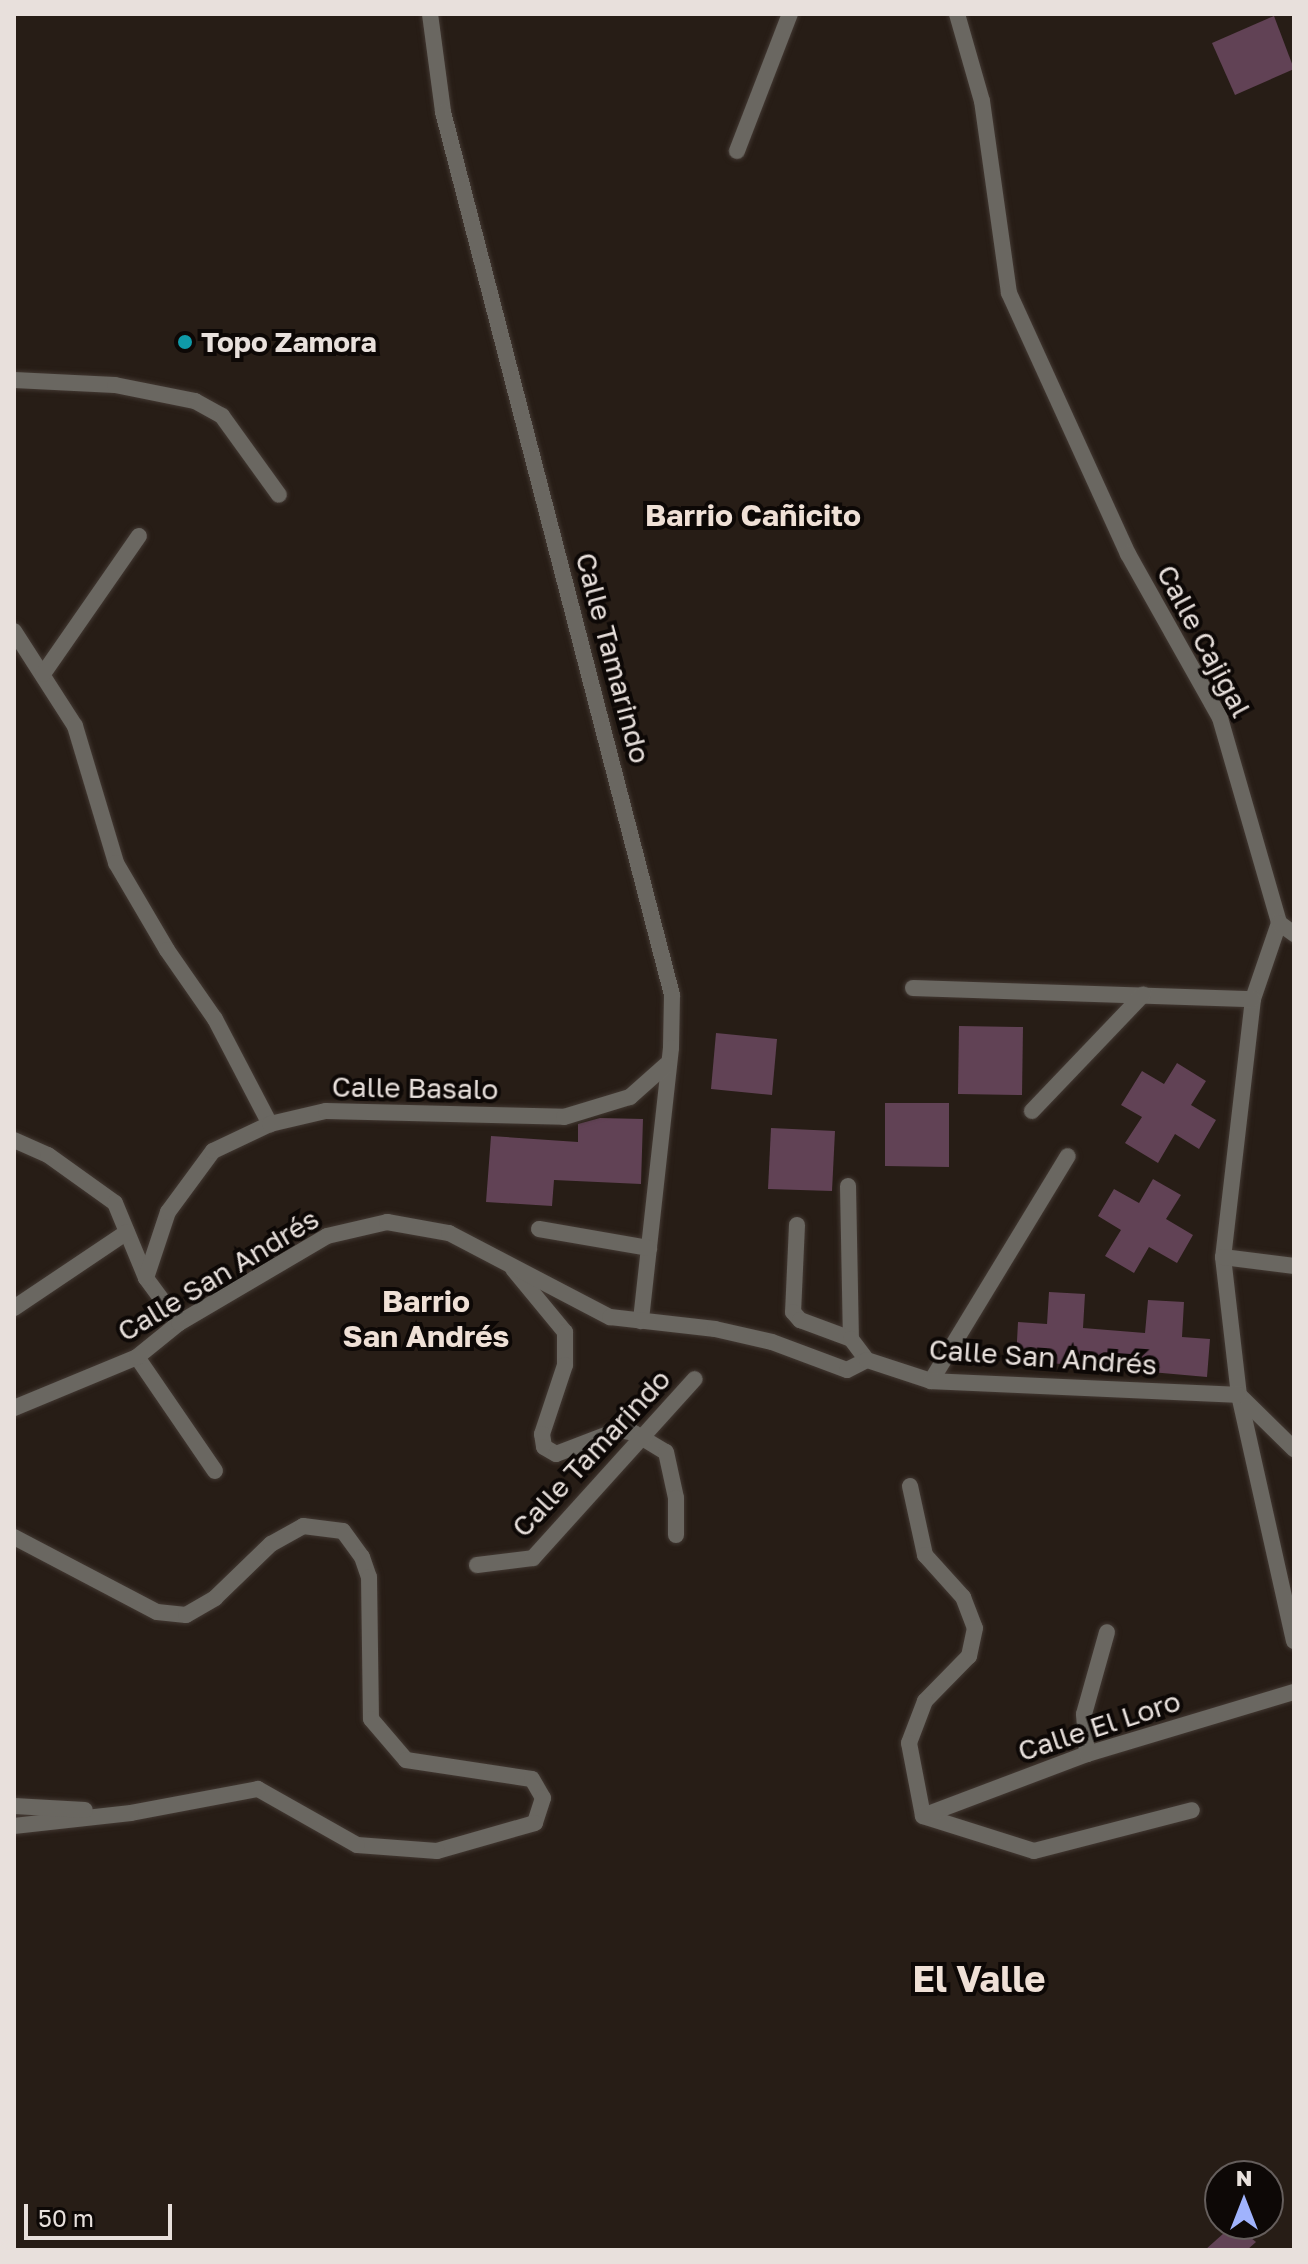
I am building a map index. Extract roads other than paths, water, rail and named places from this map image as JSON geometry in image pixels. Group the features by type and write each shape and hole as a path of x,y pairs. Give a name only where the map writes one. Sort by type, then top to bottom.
{"street":[{"name":"Calle Tamarindo","path":"430,14 443,112 672,995 671,1048 666,1065 641,1321"},
{"path":"737,151 790,14"},
{"name":"Calle Cajigal","path":"957,14 982,101 1009,293 1128,554 1220,718 1279,923"},
{"path":"14,380 115,385 195,401 222,416 279,495"},
{"path":"43,674 139,536"},
{"path":"14,631 75,726 116,863 167,950 215,1019 270,1124"},
{"path":"1294,934 1279,923 1253,999 1223,1257 1239,1395 1294,1641"},
{"path":"913,988 1253,999"},
{"path":"1032,1111 1143,995"},
{"name":"Calle Basalo","path":"146,1278 168,1212 213,1151 270,1124 326,1111 564,1117 630,1097 666,1065"},
{"path":"14,1140 48,1155 115,1203 146,1278 179,1323"},
{"path":"931,1381 1068,1156"},
{"path":"848,1186 851,1339"},
{"name":"Calle San Andrés","path":"14,1408 137,1357 179,1323 327,1236 369,1223 449,1233 610,1317 772,1342 847,1370 867,1360 931,1381 1239,1395"},
{"path":"797,1225 793,1312 800,1320 851,1339 867,1360"},
{"path":"539,1229 649,1248"},
{"path":"14,1308 127,1232"},
{"path":"1223,1257 1294,1266"},
{"path":"510,1264 565,1332 565,1365 542,1434 544,1447 556,1454 619,1430 645,1439 666,1452 676,1498 676,1535"},
{"path":"137,1357 215,1471"},
{"name":"Calle Tamarindo","path":"477,1565 533,1558 645,1439 695,1379"},
{"path":"1239,1395 1294,1449"},
{"path":"910,1486 925,1555 963,1597 975,1628 969,1656 925,1701 909,1743 923,1816 1034,1851 1192,1810"},
{"path":"14,1537 157,1612 186,1615 215,1598 271,1544 303,1526 343,1531 362,1557 369,1577 371,1719 406,1760 532,1779 543,1798 535,1823 437,1851 357,1845 258,1789 131,1813 14,1826"},
{"path":"1087,1754 1084,1714 1107,1632"},
{"name":"Calle El Loro","path":"923,1816 1087,1754 1294,1692"},
{"path":"14,1806 131,1813"}],"place":[{"name":"Topo Zamora","path":"185,342"}],"district":[{"name":"Barrio Cañicito","path":"753,515"},
{"name":"Barrio San Andrés","path":"426,1318"},
{"name":"El Valle","path":"979,1979"}]}
